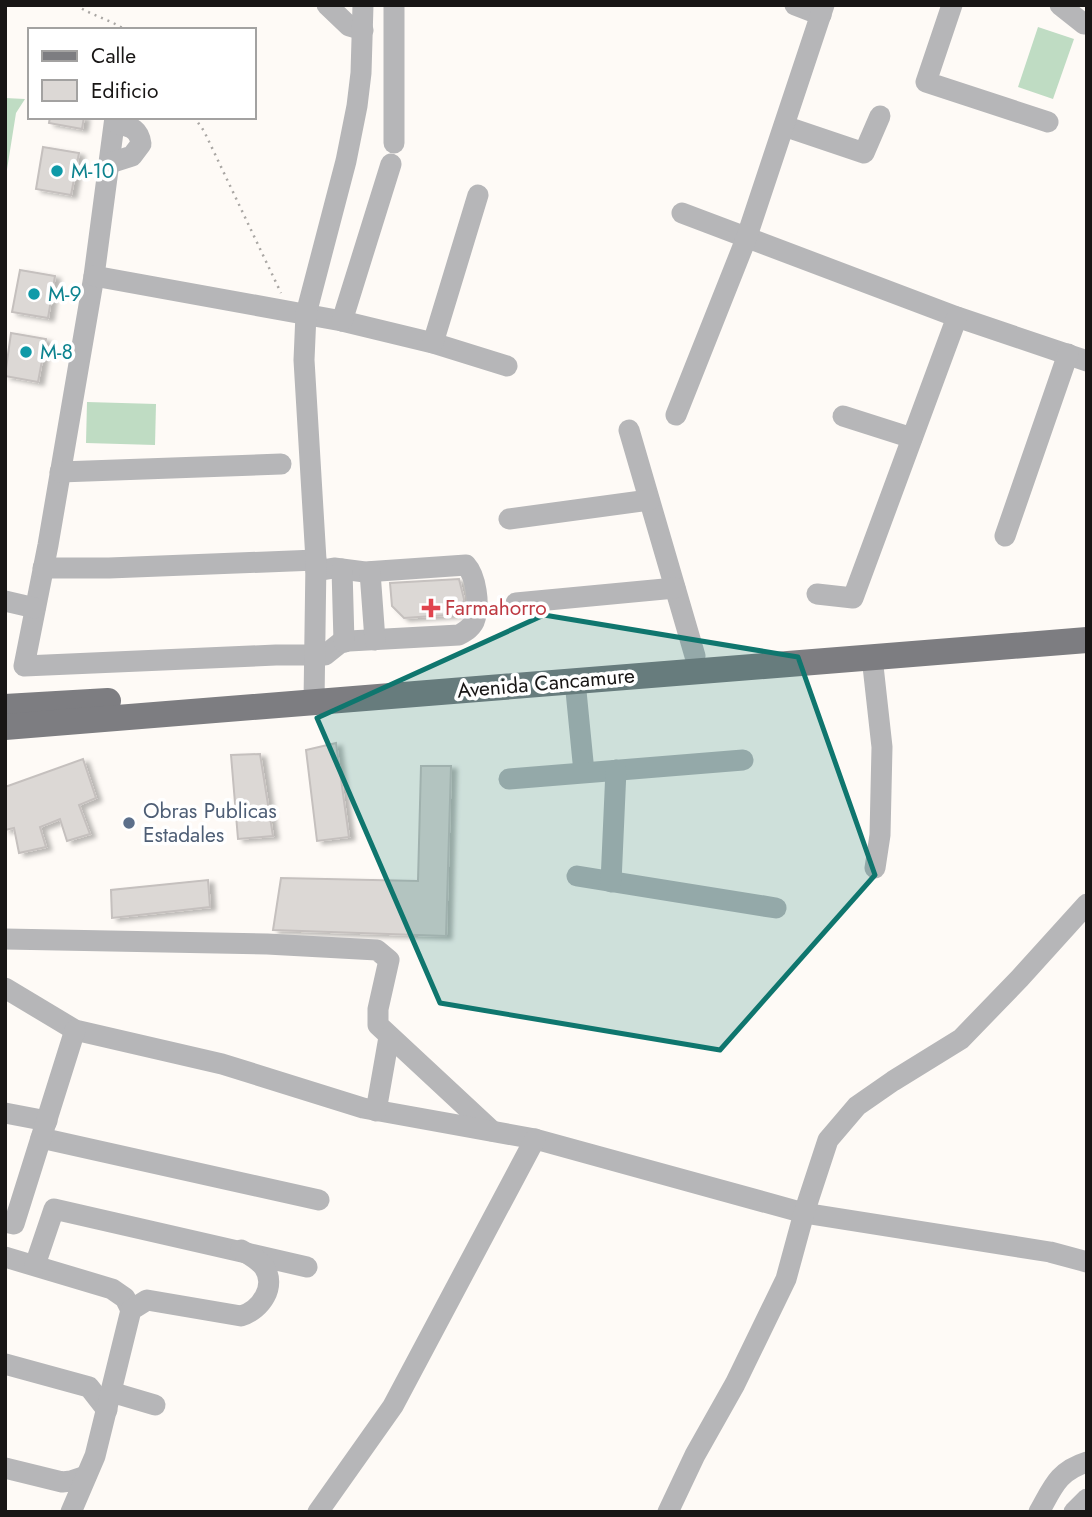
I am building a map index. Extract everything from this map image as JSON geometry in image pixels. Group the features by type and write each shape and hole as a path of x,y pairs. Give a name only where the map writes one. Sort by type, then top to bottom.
{"main road":[{"name":"Avenida Cancamure","path":"5,727 695,656 1087,623"},
{"name":"Avenida Cancamure","path":"5,707 575,681 1087,639"}],"street":[{"path":"327,5 348,26 362,17"},
{"path":"342,321 392,153 394,5"},
{"path":"677,415 746,239 822,10 795,5"},
{"path":"952,5 926,82 1048,122"},
{"path":"1060,5 1084,24"},
{"path":"362,17 394,37"},
{"path":"314,695 316,565 304,360 298,313 357,106 362,17"},
{"path":"784,126 864,153 880,116"},
{"path":"43,568 316,565 370,572 466,565 473,574 475,586 475,620 466,632 459,635 344,642 325,655 24,666 94,276 115,120"},
{"path":"433,343 478,195"},
{"path":"682,213 957,317 1077,358 1004,536"},
{"path":"94,276 342,321 433,343 508,366"},
{"path":"817,594 853,597 957,317"},
{"path":"843,416 912,438"},
{"path":"629,430 695,656"},
{"path":"60,472 281,464"},
{"path":"509,519 649,500"},
{"path":"342,569 344,642"},
{"path":"370,572 375,640"},
{"path":"516,603 675,589"},
{"path":"5,601 35,608"},
{"path":"872,657 882,747 880,835 875,868"},
{"path":"575,681 584,772"},
{"path":"509,779 743,760"},
{"path":"611,882 616,770"},
{"path":"576,876 776,908"},
{"path":"668,1512 786,1279 828,1140 858,1106 892,1081 961,1039 1087,904"},
{"path":"5,939 267,944 377,950 389,960 376,1019 378,1025 492,1131"},
{"path":"5,988 75,1030 222,1064 376,1111 535,1139 804,1213 1050,1252 1087,1262"},
{"path":"5,1222 14,1224 75,1030"},
{"path":"376,1111 389,1038"},
{"path":"5,1113 44,1129 318,1200"},
{"path":"318,1512 393,1406 535,1139"},
{"path":"35,1265 54,1209 307,1267"},
{"path":"131,1310 147,1300 242,1316 248,1314 262,1304 268,1280 263,1265 241,1250"},
{"path":"5,1258 112,1289 125,1298 131,1310 95,1456 73,1507"},
{"path":"5,1364 155,1405"},
{"path":"89,1387 111,1392"},
{"path":"1039,1512 1056,1482 1070,1467 1087,1462"},
{"path":"5,1468 62,1482 86,1476"},
{"path":"62,1482 73,1507"},
{"path":"1074,1512 1087,1499"}],"path":[{"path":"76,5 122,28"},
{"path":"195,119 298,313"}],"highlighted area":[{"path":"544,615 798,657 875,875 720,1050 440,1003 317,718"}],"green space":[{"path":"1038,27 1074,39 1053,99 1018,87"},
{"path":"5,98 25,99 16,113 5,182"},
{"path":"87,402 156,404 155,445 86,443"}],"building":[{"path":"50,119 84,119 82,129 49,123"},
{"name":"M-10","path":"43,147 79,153 71,195 36,189"},
{"name":"M-9","path":"20,270 55,276 48,318 12,312"},
{"name":"M-8","path":"11,333 46,339 38,382 5,376"},
{"name":"Farmahorro","path":"459,579 464,599 463,614 404,618 392,606 390,583"},
{"path":"336,743 349,837 317,841 306,750"},
{"path":"260,754 273,836 238,839 231,755"},
{"path":"83,759 96,798 79,805 90,834 67,841 60,819 40,827 46,847 19,853 14,828 5,830 5,787"},
{"path":"421,766 451,766 446,936 273,930 281,878 418,881"},
{"path":"208,880 210,907 112,918 111,890"}],"place":[{"name":"M-10","path":"57,171"},
{"name":"M-9","path":"34,294"},
{"name":"M-8","path":"26,352"},
{"name":"Farmahorro","path":"431,608"},
{"name":"Obras Publicas Estadales","path":"129,823"}]}
